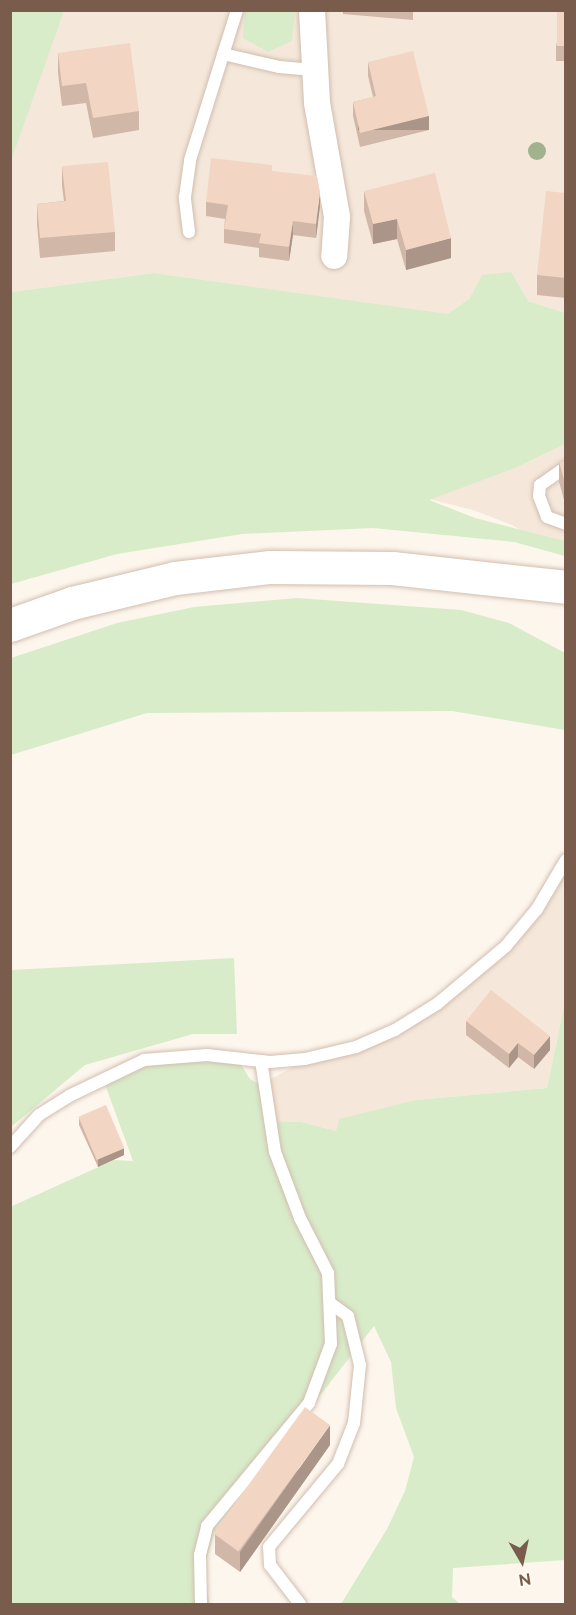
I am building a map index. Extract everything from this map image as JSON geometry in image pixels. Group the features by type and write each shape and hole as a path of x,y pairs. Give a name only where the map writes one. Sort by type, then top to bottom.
{"main road":[{"path":"10,625 110,593 224,572 313,565 392,568 444,576 566,587"},
{"path":"444,576 566,609"}],"street":[{"path":"312,10 317,103 337,217 334,256"}],"lane":[{"path":"189,232 185,197 190,160 237,10"},
{"path":"224,54 279,67 316,70"},
{"path":"566,466 540,485 539,496 547,517 566,524"},
{"path":"10,1147 39,1116 59,1102 144,1060 207,1055 261,1061 305,1059 356,1047 395,1030 437,1004 523,928 566,860"},
{"path":"201,1605 200,1555 207,1526 309,1403 331,1344 328,1273 300,1218 275,1152 261,1061"},
{"path":"300,1605 270,1565 269,1547 338,1464 354,1423 360,1365 348,1316 330,1303"}],"shaded area":[{"path":"63,11 565,11 565,313 528,301 482,275 469,299 448,315 154,273 11,292 10,155"},
{"path":"565,444 565,556 512,525 473,510 429,499 513,469"},
{"path":"565,874 565,1002 547,1088 416,1100 336,1131 301,1122 270,1121 260,1085 304,1061 375,1041 488,963"}],"green space":[{"path":"10,11 64,11 11,161"},
{"path":"245,11 295,11 292,41 268,52 243,38"},
{"path":"511,272 528,301 565,313 565,444 513,469 429,500 475,518 565,541 565,556 514,542 373,528 242,534 117,554 11,584 11,292 154,273 448,314 469,299 482,275"},
{"path":"297,598 461,610 509,623 565,653 565,730 452,711 147,713 11,755 11,658 117,623 194,607"},
{"path":"234,958 237,1034 193,1034 85,1065 11,1127 11,970"},
{"path":"565,1002 565,1560 453,1568 452,1597 460,1604 341,1604 387,1529 405,1491 414,1457 396,1408 391,1362 374,1326 224,1519 213,1537 203,1572 210,1604 11,1604 10,1207 114,1160 133,1161 103,1079 143,1062 238,1060 250,1079 260,1085 270,1121 301,1122 336,1131 339,1119 416,1100 547,1088"}],"building":[{"path":"557,10 566,10 566,46 557,46"},
{"path":"130,43 139,111 93,118 86,83 62,86 58,53"},
{"path":"413,51 429,116 360,133 353,102 376,96 368,62"},
{"path":"211,158 272,165 272,171 317,176 320,192 316,224 293,221 289,247 259,243 261,234 224,229 228,205 206,202"},
{"path":"108,162 115,232 40,238 37,204 66,201 62,166"},
{"path":"435,173 451,238 406,250 397,219 373,224 364,191"},
{"path":"546,191 566,193 566,278 537,275"},
{"path":"566,460 566,487 559,462"},
{"path":"491,990 550,1036 534,1055 518,1043 509,1054 466,1021"},
{"path":"106,1105 124,1148 97,1160 78,1117"},
{"path":"305,1407 330,1425 238,1551 213,1533"}]}
